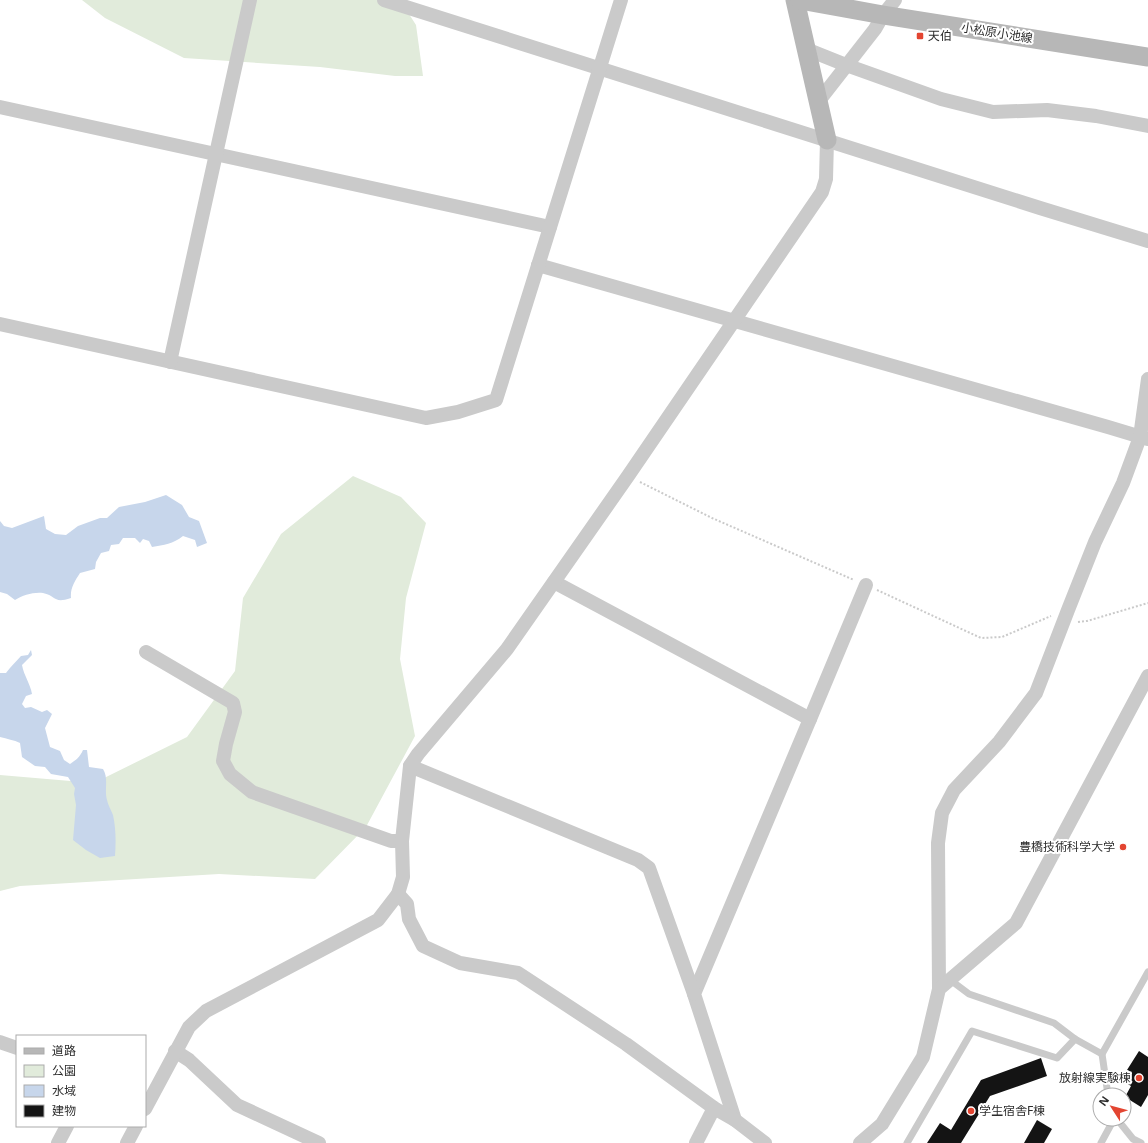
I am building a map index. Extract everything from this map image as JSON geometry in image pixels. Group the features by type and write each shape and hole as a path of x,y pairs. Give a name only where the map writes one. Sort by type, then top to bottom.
{"main road":[{"path":"795,0 827,140"},
{"name":"小松原小池線","path":"800,0 883,15 1148,57"}],"street":[{"path":"170,362 250,0"},
{"path":"384,0 1148,241"},
{"path":"0,324 426,418 458,412 496,400 621,0"},
{"path":"818,102 875,29 883,15 895,0"},
{"path":"806,49 941,99 993,112 1047,110 1096,116 1148,126"},
{"path":"0,107 550,227"},
{"path":"146,1106 188,1027 206,1011 378,920 390,906 398,894 403,877 402,841 410,766 418,754 507,649 628,476 733,320 822,192 826,179 827,140"},
{"path":"538,265 1108,426 1144,438"},
{"path":"860,1143 882,1124 923,1057 939,989 938,843 942,813 954,790 999,742 1036,693 1095,542 1144,438 1148,379"},
{"path":"554,582 810,719"},
{"path":"694,994 866,585"},
{"path":"146,652 233,703 235,712 223,761 230,774 252,792 391,841 402,841"},
{"path":"939,989 1016,923 1148,676"},
{"path":"410,766 638,860 649,868 694,994 734,1120"},
{"path":"398,894 407,904 409,919 423,946 460,963 518,973 626,1044 765,1143"},
{"path":"0,1042 16,1048"},
{"path":"175,1051 189,1060 237,1105 320,1143"},
{"path":"696,1143 714,1108"},
{"path":"58,1143 66,1127"},
{"path":"127,1143 135,1127"}],"lane":[{"path":"1107,1087 1102,1054 1148,972"},
{"path":"949,980 969,994 1054,1023 1075,1039 1102,1054"},
{"path":"907,1143 972,1032 1057,1058 1075,1039"},
{"path":"1101,1143 1111,1127"},
{"path":"1122,1127 1132,1139 1140,1143"}],"path":[{"path":"628,476 712,518 866,585 981,638 1002,637 1060,612 1066,615 1073,622 1087,621 1148,603"}],"green space":[{"path":"82,0 400,0 416,25 423,76 395,76 320,67 184,58 105,18"},
{"path":"353,476 401,497 426,523 406,598 400,659 415,736 366,827 315,879 219,874 20,886 0,891 0,775 94,783 187,737 235,671 243,598 281,534"}],"water":[{"path":"166,495 182,505 189,517 199,521 207,543 197,547 195,540 183,536 164,545 152,547 149,541 143,539 140,543 135,538 123,538 119,544 111,545 109,551 101,553 96,562 95,569 80,573 72,588 71,598 58,600 47,594 36,593 28,594 15,600 7,594 0,592 0,521 4,526 12,528 44,516 46,529 55,534 66,535 78,526 100,518 107,518 119,507 145,502"},
{"path":"31,650 32,655 22,665 32,694 26,696 22,704 25,708 31,707 42,712 47,710 52,714 45,728 50,747 60,751 64,760 70,764 81,755 83,750 87,750 89,767 103,769 106,777 107,800 115,825 115,856 100,858 73,840 76,805 74,794 75,788 68,777 51,774 45,767 35,766 22,757 20,743 0,737 0,673 6,673 21,656 28,655"}],"building":[{"name":"放射線実験棟","path":"1139,1051 1148,1057 1148,1095 1141,1107 1132,1101 1132,1087 1126,1083 1132,1073 1127,1070"},
{"name":"学生宿舎F棟","path":"1041,1058 1047,1076 990,1096 961,1143 927,1143 940,1123 951,1130 981,1080"},
{"path":"1037,1120 1052,1129 1044,1143 1024,1143"}],"place":[{"name":"天伯","path":"920,36"},
{"name":"豊橋技術科学大学","path":"1123,847"},
{"name":"放射線実験棟","path":"1139,1078"},
{"name":"学生宿舎F棟","path":"971,1111"}]}
